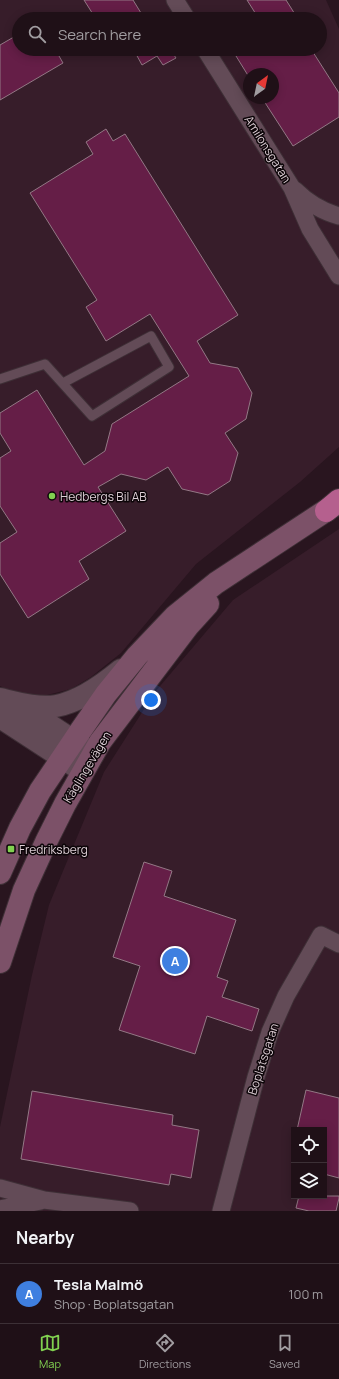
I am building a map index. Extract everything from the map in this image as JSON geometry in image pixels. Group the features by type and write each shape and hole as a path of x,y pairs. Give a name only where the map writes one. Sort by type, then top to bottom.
{"main road":[{"name":"Käglingevägen","path":"0,873 33,803 67,749 106,694 137,656 175,616 216,583 336,504"},
{"name":"Käglingevägen","path":"0,962 24,890 61,810 100,742 188,626 248,561"}],"street":[{"path":"175,0 183,12"},
{"name":"Amilonsgatan","path":"210,56 292,188 310,229 339,276"},
{"name":"Amilonsgatan","path":"292,188 306,201 318,208 339,216"},
{"path":"4,706 56,706 73,700 104,684 137,656"},
{"path":"4,706 88,763"},
{"name":"Boplatsgatan","path":"221,1211 256,1076 270,1032 286,996 321,935 339,944"},
{"path":"0,1188 44,1200 130,1211"},
{"path":"0,1210 44,1200"}],"lane":[{"path":"0,379 45,364 63,384 92,416 169,367 151,336 63,384"}],"shaded area":[{"path":"0,0 326,0 339,29 339,447 300,482 196,564 121,653 91,677 71,689 43,696 24,695 0,686"},
{"path":"339,529 339,1211 0,1211 0,1127 32,975 49,905 104,772 155,692 233,600"}],"building":[{"path":"84,0 133,0 140,12 92,12"},
{"path":"247,0 286,0 294,12 255,12"},
{"path":"12,38 12,56 59,56 63,63 0,100 0,45"},
{"path":"137,56 157,56 142,65"},
{"path":"157,56 175,56 176,58 163,65"},
{"path":"236,56 315,56 339,93 339,117 293,146 266,104 279,104 279,68 243,68"},
{"path":"106,129 113,141 125,134 238,315 197,341 210,363 238,368 252,393 246,419 225,433 238,453 230,481 208,495 182,489 168,467 146,480 121,474 98,487 126,531 79,561 89,579 28,618 0,574 0,543 17,532 0,506 0,458 11,451 0,433 0,413 37,390 84,465 105,451 112,424 189,376 150,314 106,341 86,307 97,300 30,193 93,154 86,142"},
{"path":"144,862 172,871 164,896 236,920 217,977 228,981 222,997 259,1009 252,1031 207,1016 195,1054 119,1030 140,966 113,957"},
{"path":"306,1090 339,1098 339,1178 327,1175 327,1127 298,1127"},
{"path":"32,1091 173,1115 172,1125 199,1130 191,1178 171,1174 169,1185 21,1159"},
{"path":"327,1196 339,1196 336,1211 309,1211 296,1208 298,1199 327,1199"}],"place":[{"name":"Hedbergs Bil AB","path":"52,496"},
{"name":"Fredriksberg","path":"11,849"},
{"name":"Tesla Malmö","path":"175,961"}]}
